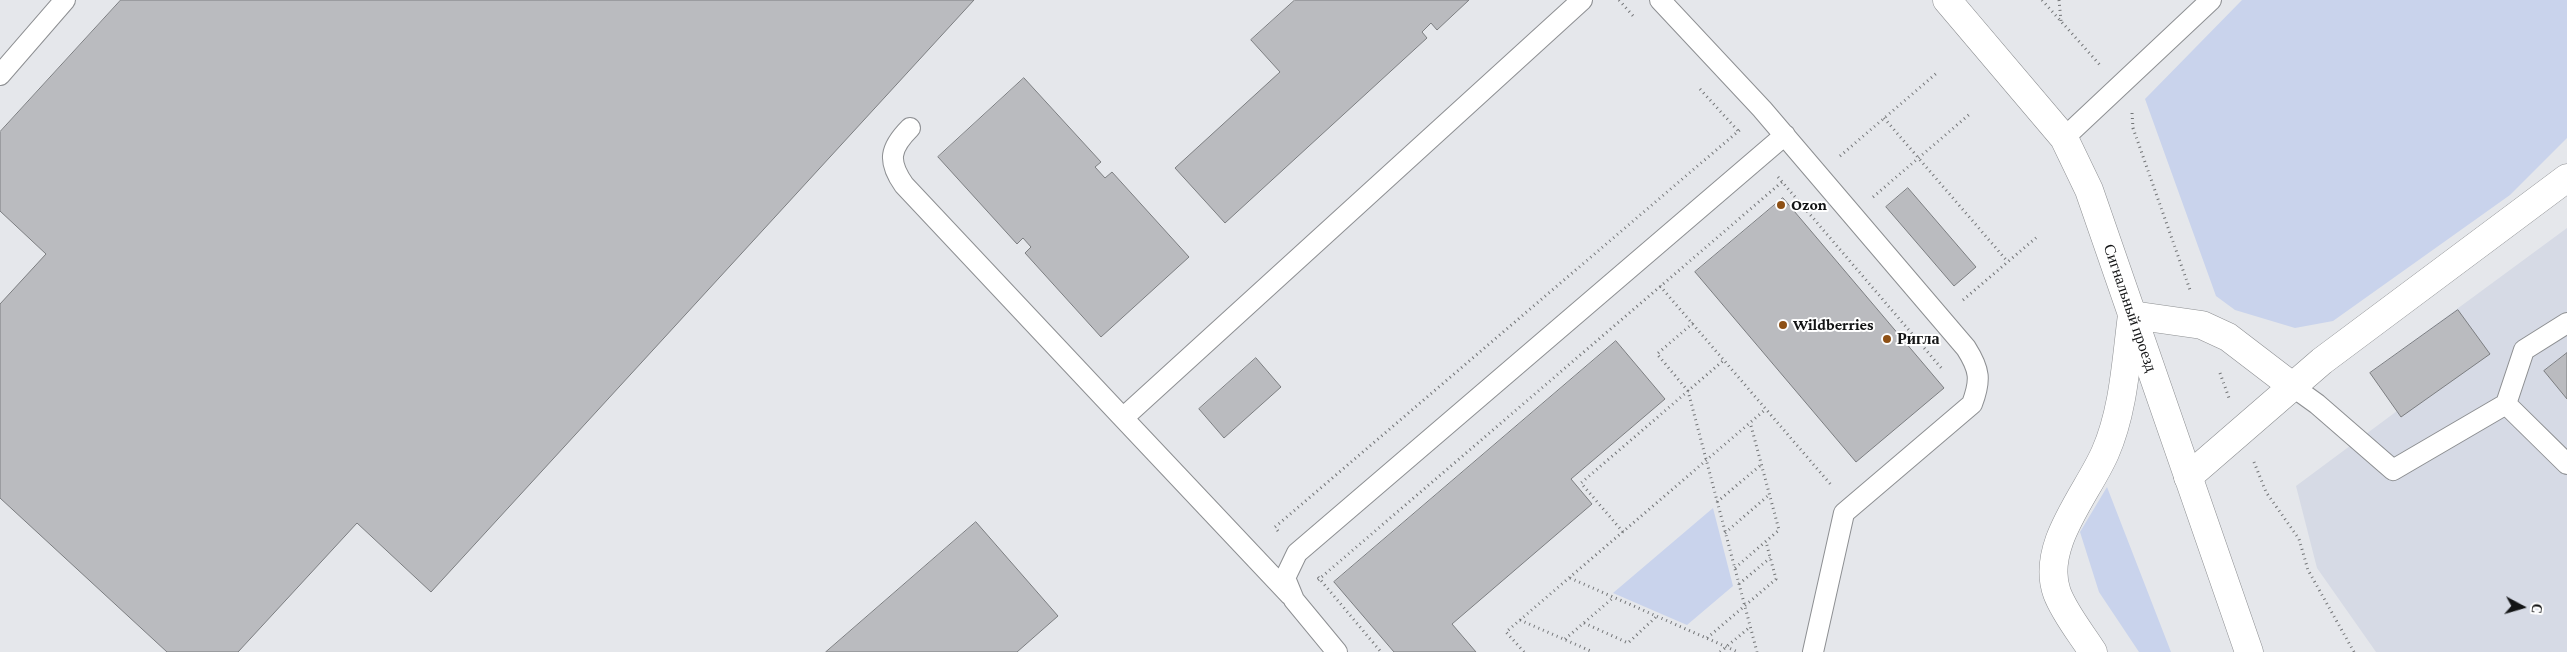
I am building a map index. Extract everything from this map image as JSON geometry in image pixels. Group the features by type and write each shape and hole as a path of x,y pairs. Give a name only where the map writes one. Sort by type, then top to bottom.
{"street":[{"name":"Сигнальный проезд","path":"1947,0 2064,138 2089,190 2249,652"},
{"path":"2188,477 2322,361 2567,178"},
{"path":"2093,652 2057,592 2053,568 2059,540 2106,452 2122,399 2132,315 2202,325 2228,337 2292,386"}],"lane":[{"path":"0,75 65,0"},
{"path":"1123,418 1582,0"},
{"path":"1660,0 1785,135 1942,319 1978,366 1978,389 1972,404 1844,513 1813,652"},
{"path":"2064,138 2211,0"},
{"path":"910,128 896,144 892,155 897,175 904,185 1294,600 1337,652"},
{"path":"1294,600 1285,578 1297,553 1785,135"},
{"path":"2292,386 2317,404 2393,470 2506,404 2524,350 2567,323"},
{"path":"2506,404 2567,464"}],"path":[{"path":"1619,0 1639,22"},
{"path":"2042,0 2118,87"},
{"path":"2059,0 2061,21"},
{"path":"1794,195 1938,72"},
{"path":"1699,88 1761,156 1972,404"},
{"path":"1381,652 1275,527 1739,131 1762,109"},
{"path":"1852,214 1971,113"},
{"path":"1884,118 2008,262"},
{"path":"1294,600 1782,182"},
{"path":"1942,319 2037,237"},
{"path":"1639,260 1850,508"},
{"path":"1692,323 1657,354 1688,391 1757,652"},
{"path":"1623,532 1581,483 1724,360"},
{"path":"1524,652 1506,632 1766,409"},
{"path":"1735,568 1779,530 1750,422"},
{"path":"1717,502 1762,464"},
{"path":"1725,533 1770,494"},
{"path":"1707,638 1776,579 1766,541"},
{"path":"1739,584 1770,558"},
{"path":"1570,578 1738,652"},
{"path":"1564,639 1614,597"},
{"path":"1584,623 1628,642 1658,616"},
{"path":"1520,620 1593,652"},
{"path":"1720,652 1750,626"}],"shaded area":[{"path":"2242,0 2567,0 2567,138 2510,195 2333,321 2295,328 2235,310 2216,296 2145,99"},
{"path":"2567,228 2567,652 2376,652 2317,568 2296,486 2397,411 2370,373"},
{"path":"2107,487 2171,652 2139,652 2099,592 2080,532"},
{"path":"1713,508 1733,586 1687,625 1613,593"}],"building":[{"path":"121,0 974,0 431,592 357,523 238,652 167,652 0,498 0,304 46,254 0,211 0,132"},
{"path":"1295,0 1469,0 1437,30 1431,23 1422,32 1427,38 1225,223 1175,168 1280,72 1251,40"},
{"path":"1024,78 1101,162 1095,167 1105,178 1112,172 1189,257 1101,337 1025,253 1031,247 1023,238 1017,244 938,157"},
{"path":"1908,188 1976,267 1954,286 1886,207"},
{"path":"1783,198 1944,388 1856,462 1695,272"},
{"path":"2458,310 2490,354 2401,417 2370,373"},
{"path":"1616,341 1665,399 1571,479 1592,504 1452,624 1476,652 1394,652 1334,582"},
{"path":"2567,353 2567,399 2544,371"},
{"path":"1256,358 1281,387 1224,438 1199,409"},
{"path":"976,522 1058,616 1017,652 826,652"}],"place":[{"name":"Ozon","path":"1781,205"},
{"name":"Wildberries","path":"1783,325"},
{"name":"Ригла","path":"1887,339"}]}
